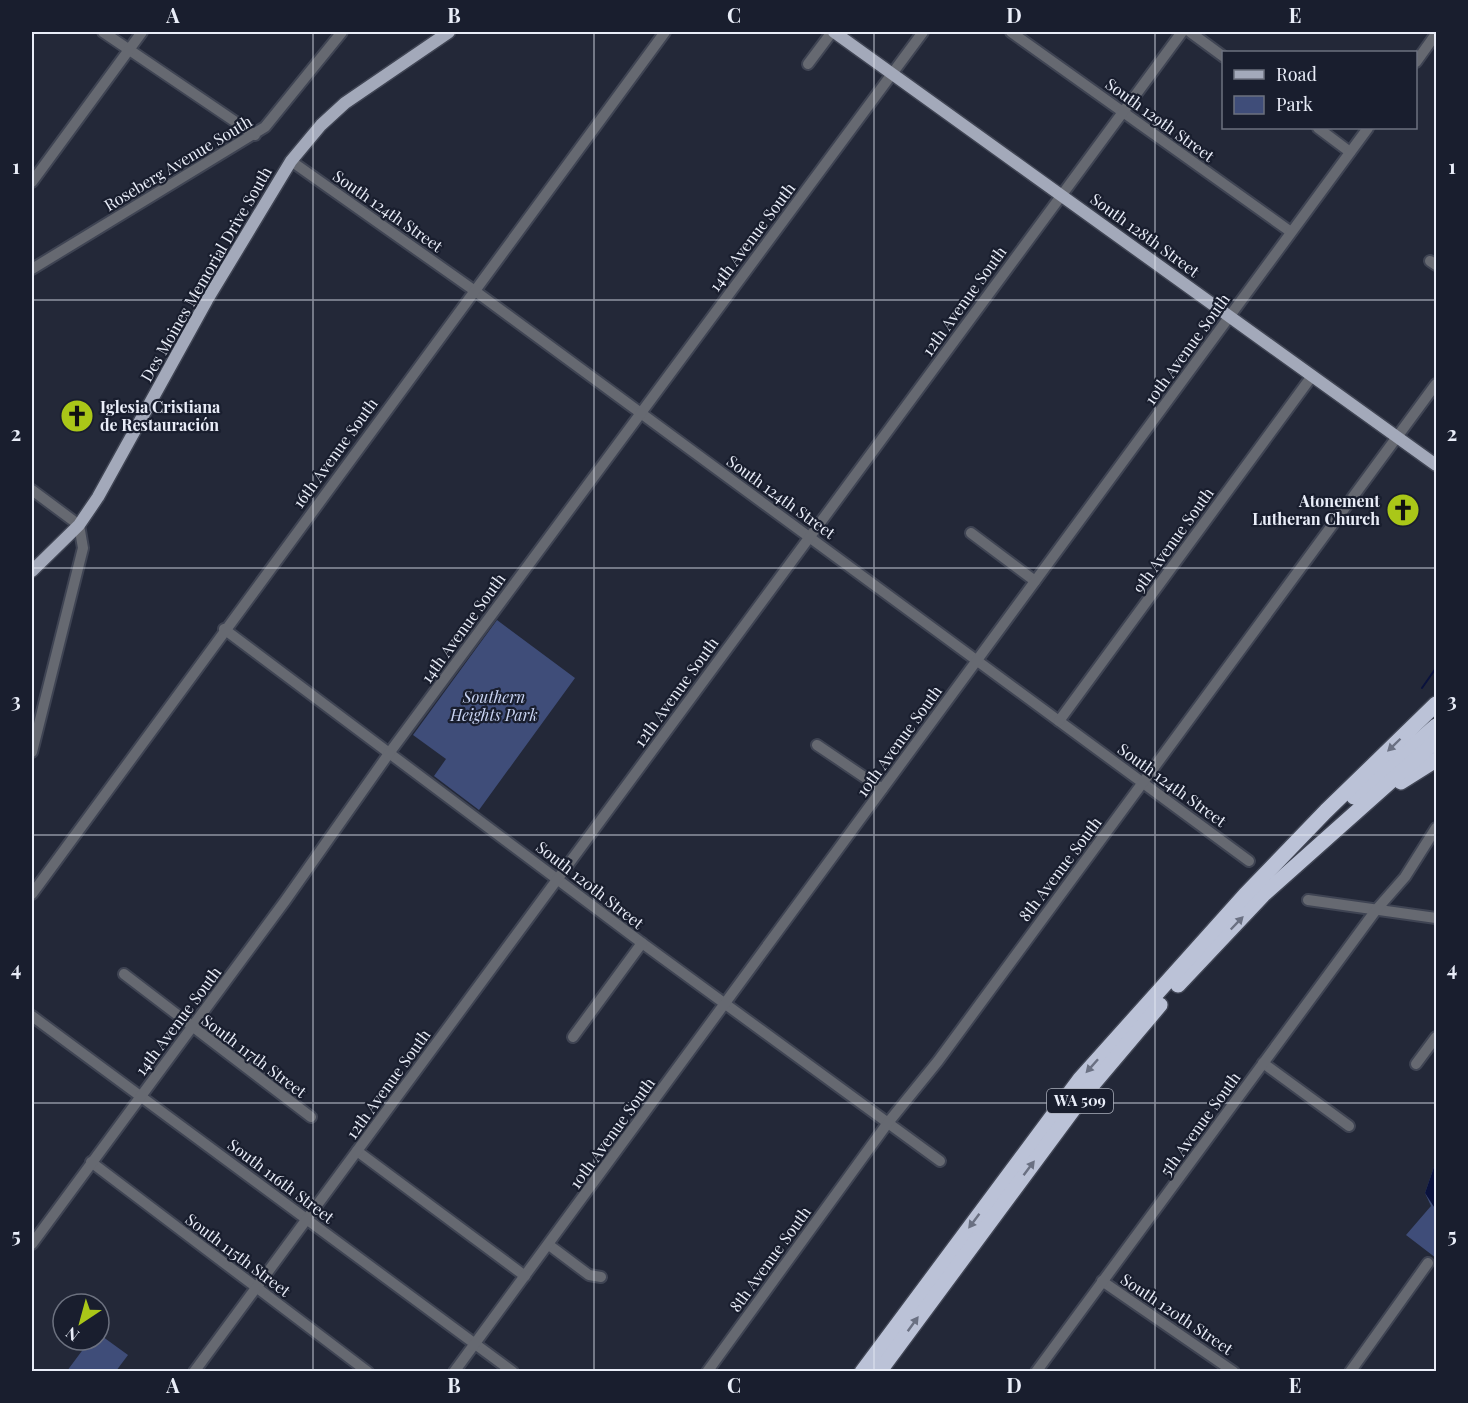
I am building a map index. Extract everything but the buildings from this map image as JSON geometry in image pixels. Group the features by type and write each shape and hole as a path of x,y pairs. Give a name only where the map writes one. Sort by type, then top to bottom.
{"highway":[{"path":"1273,867 1326,811 1437,704"},
{"name":"WA 509","path":"862,1371 1080,1079 1273,867 1437,726"},
{"name":"WA 509","path":"879,1371 1084,1095 1168,995 1263,896 1437,741"},
{"path":"1309,855 1363,810 1437,760"}],"main road":[{"name":"Des Moines Memorial Drive South","path":"32,571 79,525 109,480 207,300 291,161 321,125 345,103 449,32"},
{"name":"South 128th Street","path":"833,32 1437,465"}],"street":[{"path":"103,32 255,135"},
{"path":"32,182 142,32"},
{"name":"Roseberg Avenue South","path":"32,269 255,135 278,115 342,32"},
{"name":"16th Avenue South","path":"32,894 224,629 665,32"},
{"path":"808,64 833,32"},
{"name":"14th Avenue South","path":"32,1244 192,1028 390,752 923,32"},
{"name":"South 129th Street","path":"1011,32 1291,232"},
{"name":"12th Avenue South","path":"194,1371 1182,32"},
{"path":"1190,32 1222,56"},
{"path":"1417,61 1437,34"},
{"path":"1319,129 1350,152"},
{"name":"10th Avenue South","path":"454,1371 549,1245 1367,129"},
{"name":"South 124th Street","path":"291,161 641,412 1250,861"},
{"name":"9th Avenue South","path":"1059,721 1312,376"},
{"name":"8th Avenue South","path":"707,1371 1437,384"},
{"path":"32,490 79,525 83,539 82,559 32,752"},
{"path":"971,533 1035,581"},
{"name":"South 120th Street","path":"224,629 642,943 887,1125 940,1161"},
{"path":"817,744 882,789"},
{"name":"5th Avenue South","path":"1036,1371 1376,910 1405,877 1419,852 1437,828"},
{"path":"1308,900 1437,918"},
{"path":"573,1037 642,943"},
{"name":"South 117th Street","path":"124,974 192,1028 311,1116"},
{"name":"South 116th Street","path":"32,1016 513,1371"},
{"path":"1416,1064 1437,1037"},
{"path":"1263,1063 1350,1126"},
{"path":"357,1151 525,1276"},
{"name":"South 115th Street","path":"91,1162 368,1371"},
{"path":"549,1245 589,1275 601,1277"},
{"path":"1350,1371 1428,1263"},
{"name":"South 120th Street","path":"1102,1281 1228,1370"}],"green space":[{"name":"Southern Heights Park","path":"497,620 575,678 479,810 434,776 446,759 413,735"},
{"path":"1436,1161 1436,1258 1406,1235 1431,1206 1425,1193"},
{"path":"111,1343 128,1355 116,1371 67,1371 81,1352 111,1352"}],"shaded area":[{"path":"1436,1161 1436,1210 1425,1193"}],"waterway":[{"path":"1422,688 1436,668"}],"place":[{"name":"Iglesia Cristiana de Restauración","path":"77,416"},
{"name":"Atonement Lutheran Church","path":"1403,510"}]}
